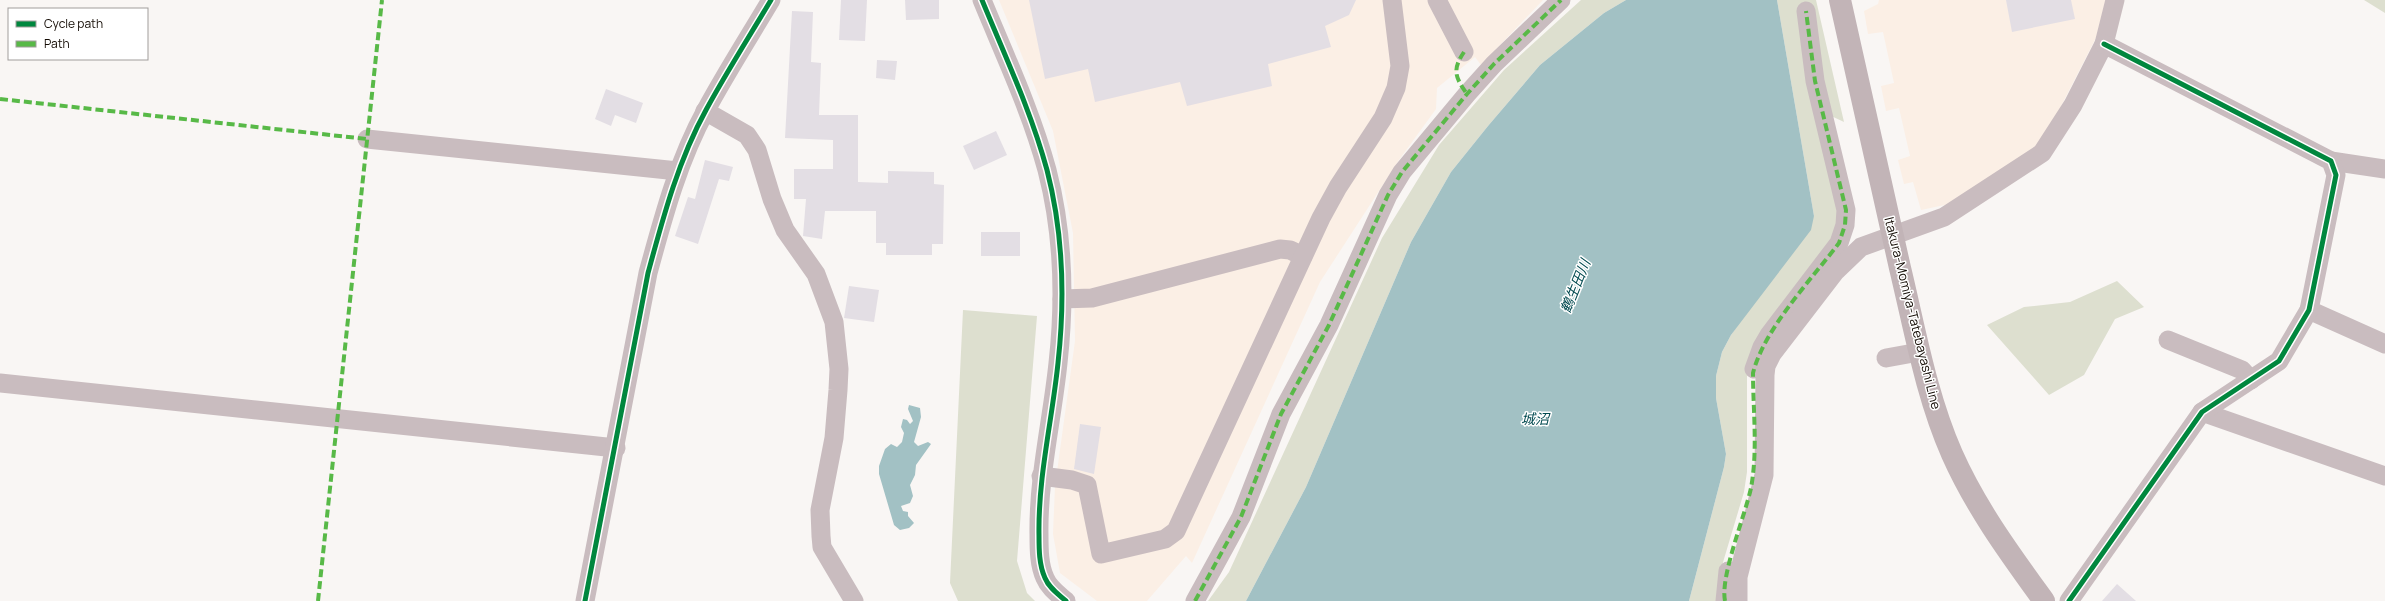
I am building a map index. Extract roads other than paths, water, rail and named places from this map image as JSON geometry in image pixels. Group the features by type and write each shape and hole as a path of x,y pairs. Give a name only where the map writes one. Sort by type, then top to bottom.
{"main road":[{"name":"Itakura-Momiya-Tatebayashi Line","path":"1840,0 1919,352 1937,413 1952,453 1971,494 1994,532 2044,601"}],"street":[{"path":"585,601 616,448 648,273 678,171 706,111 771,0"},
{"path":"982,0 1035,131 1047,171 1058,225 1062,299 1058,363 1041,476 1038,509 1042,567 1050,588 1066,601"},
{"path":"1041,476 1072,480 1087,485 1101,554 1165,539 1176,531 1303,256 1338,187 1383,118 1396,88 1400,66 1392,0"},
{"path":"1438,0 1464,52"},
{"path":"1195,601 1241,517 1281,414 1329,325 1392,189 1402,172 1494,64 1561,0"},
{"path":"1738,601 1738,577 1764,475 1766,366 1779,345 1846,260 1861,247 1944,217 2042,153 2073,105 2104,44 2115,0"},
{"path":"1725,601 1728,570 1751,489 1754,470 1753,373 1756,361 1769,334 1839,243 1845,225 1846,210 1815,82 1806,11"},
{"path":"2104,44 2331,161 2385,169"},
{"path":"706,111 747,135 757,150 772,199 785,230 816,274 834,322 839,369 838,390 834,438 820,510 821,536 822,547 854,601"},
{"path":"367,139 678,171"},
{"path":"2069,601 2202,412 2279,361 2309,310 2336,175 2331,161"},
{"path":"1062,299 1092,298 1280,249 1290,250 1303,256"},
{"path":"2309,310 2385,344"},
{"path":"2168,340 2242,370 2251,380"},
{"path":"1886,358 1919,352"},
{"path":"0,383 616,448"},
{"path":"2202,412 2385,476"}],"water":[{"name":"城沼","path":"1626,0 1777,0 1814,216 1811,230 1731,335 1722,352 1716,376 1716,398 1726,454 1724,467 1689,601 1246,601 1306,487 1411,242 1451,172 1540,65 1604,13"},
{"path":"909,405 920,408 921,417 914,442 918,446 928,442 931,444 916,465 915,475 910,485 913,496 910,503 901,506 903,511 908,512 908,516 914,523 909,528 900,530 894,525 879,474 879,466 885,449 891,444 897,447 902,442 904,433 901,427 903,419 907,420 910,424 913,421 908,409"}],"water label":[{"name":"鶴生田川","path":"1575,286"}]}
